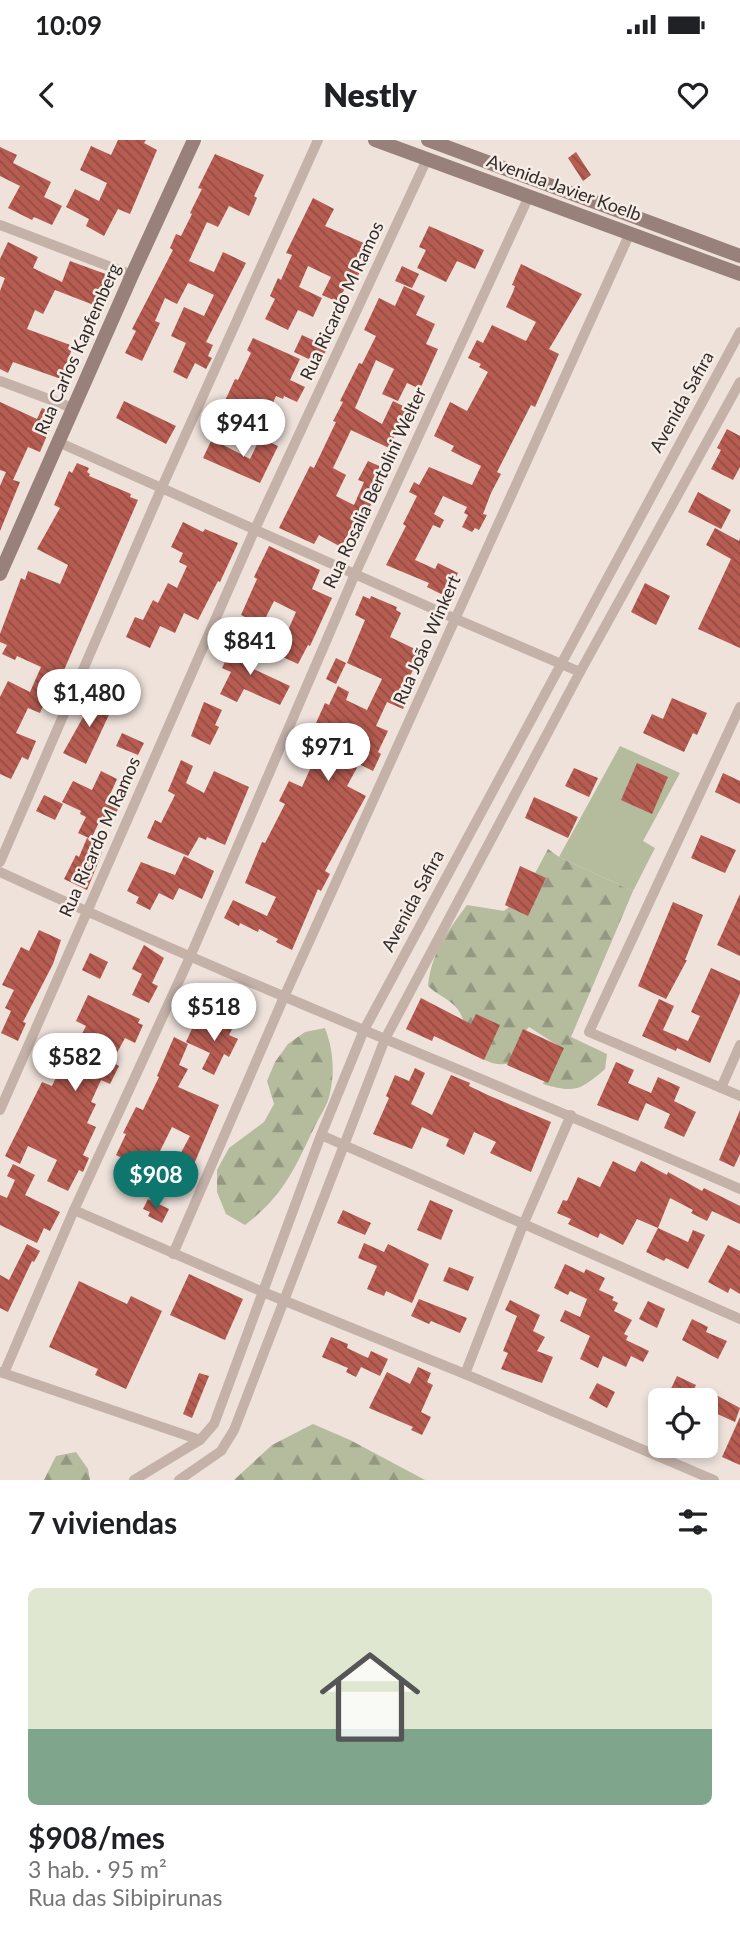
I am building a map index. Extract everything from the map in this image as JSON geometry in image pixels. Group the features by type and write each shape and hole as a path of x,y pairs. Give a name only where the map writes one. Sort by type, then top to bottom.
{"street":[{"name":"Rua Carlos Kapfemberg","path":"0,574 194,140"},
{"path":"0,862 162,487 318,140"},
{"name":"Avenida Javier Koelb","path":"375,140 740,274"},
{"name":"Avenida Javier Koelb","path":"428,140 740,256"},
{"name":"Rua Ricardo M Ramos","path":"0,1110 255,529 427,159"},
{"name":"Rua Rosalia Bertolini Welter","path":"2,1372 190,957 355,574 529,196"},
{"path":"0,226 132,275"},
{"name":"Rua João Winkert","path":"173,1254 284,997 630,233"},
{"name":"Avenida Safira","path":"134,1480 200,1440 214,1424 321,1135 363,1030 740,332"},
{"path":"0,381 73,408"},
{"path":"179,1480 221,1451 228,1442 385,1038 580,672 740,382"},
{"path":"58,442 580,672"},
{"path":"740,708 589,1032 740,1096"},
{"path":"0,872 190,957 571,1115 740,1189"},
{"path":"721,1088 740,1045"},
{"path":"465,1374 523,1225 571,1115"},
{"path":"321,1135 740,1319"},
{"path":"74,1210 263,1292 715,1480"},
{"path":"2,1372 200,1440"}],"green space":[{"path":"620,746 680,773 643,841 655,848 633,891 559,857"},
{"path":"548,849 559,857 633,891 571,1037 607,1054 605,1069 583,1086 570,1089 543,1084 557,1045 529,1027 522,1035 515,1061 496,1064 484,1059 467,1048 465,1026 459,1011 428,986 437,952 467,905 504,911 523,896"},
{"path":"325,1028 333,1068 327,1102 300,1157 278,1193 245,1225 226,1214 217,1192 217,1170 229,1148 264,1122 274,1104 267,1081 275,1062 288,1044 305,1032"},
{"path":"313,1424 350,1440 425,1480 234,1480 272,1445"},
{"path":"76,1452 88,1469 90,1480 44,1480 56,1456"}],"building":[{"path":"118,140 146,140 144,143 157,150 130,214 118,209 104,236 86,226 89,219 66,207 75,189 99,201 107,183 80,170 91,146 111,155"},
{"path":"0,147 17,155 13,163 51,182 44,197 62,206 52,225 34,217 32,220 8,208 20,186 0,176"},
{"path":"576,152 591,175 583,181 568,158"},
{"path":"215,154 264,175 254,196 257,198 249,216 229,206 218,227 207,222 189,261 214,272 223,252 246,263 206,342 213,345 208,356 212,358 206,369 195,363 187,379 173,372 186,343 171,336 184,307 204,316 214,295 193,285 188,283 177,304 165,298 155,321 160,323 142,361 125,353 136,331 132,329 173,250 170,248 176,234 181,236 192,214 190,213 202,189 198,188"},
{"path":"313,198 334,209 325,226 366,244 356,264 362,267 353,287 347,284 338,302 322,295 331,277 308,266 299,287 322,298 313,317 298,310 288,330 265,319 275,299 270,296 278,278 281,280 292,255 286,253"},
{"path":"429,226 484,250 475,269 457,261 446,282 417,268 426,250 419,247"},
{"path":"8,242 38,257 33,268 62,282 70,261 111,276 99,307 55,290 43,314 35,310 27,329 73,346 61,379 13,362 8,373 0,369 0,291 5,278 0,276 0,259"},
{"path":"521,264 582,294 549,349 559,354 535,407 531,405 497,472 501,474 491,493 483,514 487,515 479,530 475,528 472,532 462,527 468,515 464,513 467,507 443,496 434,514 444,520 440,528 433,525 415,560 435,569 438,563 458,573 443,595 427,587 429,583 386,565 406,526 403,524 417,496 409,492 414,482 419,485 429,467 472,485 481,466 451,451 454,446 434,436 450,402 467,411 488,372 479,367 481,364 468,358 477,340 483,343 492,325 526,341 536,322 506,307"},
{"path":"402,266 419,274 412,288 395,281"},
{"path":"404,286 425,296 416,315 435,324 426,344 438,349 420,389 407,383 398,401 382,394 394,369 376,360 355,408 382,424 393,401 407,408 389,448 351,430 333,468 346,475 336,496 354,505 364,482 358,480 368,461 388,470 365,517 359,514 341,547 319,535 314,544 279,528 310,466 314,468 336,422 333,421 343,402 340,401 376,336 364,330 379,298 395,306"},
{"path":"302,335 328,347 319,364 294,352"},
{"path":"253,338 300,359 290,380 305,387 297,402 284,396 283,399 276,396 268,414 263,415 253,410 245,429 218,416 235,379 238,380 251,353 247,350"},
{"path":"124,401 176,426 166,444 116,418"},
{"path":"0,402 37,419 42,408 56,414 40,452 28,447 13,480 20,482 0,531 0,486 6,472 0,470"},
{"path":"727,429 740,436 740,467 733,480 711,469 721,450 717,448"},
{"path":"260,438 278,446 260,483 203,458 212,439 250,459"},
{"path":"77,463 89,468 89,476 131,494 130,497 138,500 61,677 56,675 40,713 28,708 16,733 36,741 28,760 22,757 11,779 0,774 0,697 8,681 30,692 41,667 17,656 15,660 2,654 7,645 0,642 0,634 21,578 25,580 28,571 60,584 68,565 37,549 60,508 54,505 69,471 72,473"},
{"path":"698,492 731,510 721,529 688,512"},
{"path":"183,522 203,532 205,529 238,543 198,620 184,613 175,633 160,626 150,648 126,637 135,617 143,620 153,600 158,603 168,583 177,588 187,566 179,562 183,553 171,547"},
{"path":"715,528 739,541 740,538 740,648 698,629 731,559 706,545"},
{"path":"269,546 320,570 312,589 332,598 310,646 308,645 298,664 248,641 257,623 285,637 296,612 274,601 262,625 241,615 257,579 254,577"},
{"path":"645,583 670,596 656,625 631,612"},
{"path":"363,596 370,599 371,596 397,607 396,610 401,613 390,637 419,651 410,668 413,670 404,689 410,693 403,709 387,702 376,726 388,731 373,771 359,764 347,786 366,796 325,871 330,874 321,891 318,889 292,950 259,929 258,932 224,918 233,900 267,916 276,897 245,883 262,842 265,843 285,804 279,801 289,781 302,787 311,767 299,761 325,703 329,705 338,686 349,692 346,700 367,710 382,679 347,663 365,620 355,615"},
{"path":"237,638 254,646 245,665 290,686 280,705 244,689 237,702 220,694 231,672 222,668"},
{"path":"336,658 346,663 336,684 326,679"},
{"path":"92,693 114,704 86,764 63,753 86,712 83,710"},
{"path":"672,698 707,713 697,735 693,733 684,752 643,733 652,714 663,719"},
{"path":"204,702 222,710 215,725 219,727 210,745 191,736"},
{"path":"122,733 144,743 138,755 116,746"},
{"path":"181,760 193,766 186,783 204,793 214,771 249,787 225,845 207,837 206,840 199,837 188,856 147,838 155,820 161,823 175,795 168,791"},
{"path":"637,763 668,777 652,814 621,800"},
{"path":"574,768 598,778 589,797 565,786"},
{"path":"101,771 117,779 108,799 120,805 112,821 102,816 91,839 78,833 86,817 80,814 81,811 62,802 73,781 92,790"},
{"path":"723,773 740,781 740,804 715,792"},
{"path":"44,795 63,804 55,820 36,811"},
{"path":"534,797 578,817 568,838 525,818"},
{"path":"701,835 736,850 725,873 691,858"},
{"path":"87,838 101,845 98,851 102,853 87,890 64,879 76,855 79,857"},
{"path":"184,856 214,871 202,899 179,888 173,900 159,893 150,910 136,903 139,897 127,891 141,862 175,875"},
{"path":"520,866 546,878 528,916 505,905"},
{"path":"740,894 740,956 717,945"},
{"path":"673,902 703,915 687,960 666,999 638,986"},
{"path":"39,930 61,940 53,964 23,1022 26,1023 18,1041 1,1033 11,1011 5,1008 14,990 2,985 21,947 29,951"},
{"path":"144,945 164,958 152,983 158,986 149,1003 132,995 142,974 132,969"},
{"path":"90,953 108,962 100,979 82,970"},
{"path":"711,968 740,981 740,993 710,1063 642,1036 659,999 674,1006 663,1030 688,1041 700,1016 691,1012"},
{"path":"88,995 140,1019 138,1023 143,1025 135,1043 125,1038 112,1062 119,1066 110,1084 101,1080 91,1102 96,1104 87,1123 96,1127 83,1155 89,1158 83,1172 79,1170 68,1191 47,1181 57,1160 28,1146 20,1164 5,1156 42,1082 52,1086 65,1058 59,1055 66,1041 76,1046 86,1026 76,1021"},
{"path":"421,998 471,1024 476,1014 500,1025 484,1060 434,1036 432,1041 406,1029"},
{"path":"190,999 209,1009 202,1024 182,1014"},
{"path":"229,1013 238,1018 229,1035 238,1039 229,1057 224,1054 214,1075 202,1069 210,1053 186,1042 195,1022 219,1034"},
{"path":"523,1029 564,1048 548,1083 507,1065"},
{"path":"174,1037 188,1044 179,1065 188,1069 178,1087 219,1105 189,1176 178,1171 173,1182 154,1173 143,1194 130,1188 139,1167 116,1155 136,1107 143,1110 159,1077 157,1076","holes":["172,1127 190,1136 177,1160 160,1151"]},
{"path":"616,1062 634,1070 628,1083 651,1093 658,1077 680,1087 674,1101 696,1112 684,1137 664,1128 670,1114 646,1103 638,1121 597,1105"},
{"path":"415,1068 425,1073 411,1104 432,1115 451,1075 490,1096 551,1122 531,1172 490,1153 496,1142 474,1132 464,1155 446,1146 449,1139 422,1127 412,1149 373,1134 389,1098 386,1096 395,1075 409,1081"},
{"path":"740,1110 740,1154 734,1167 719,1160"},
{"path":"613,1161 635,1172 641,1161 702,1191 704,1188 740,1206 740,1224 712,1211 707,1221 670,1198 658,1228 637,1219 623,1245 600,1233 598,1238 568,1224 571,1219 557,1213 563,1200 567,1201 578,1177 600,1187"},
{"path":"13,1164 35,1175 25,1195 60,1212 50,1231 44,1228 37,1243 0,1225 0,1195 7,1198 15,1180 7,1176"},
{"path":"148,1199 169,1209 162,1223 148,1216 150,1212 143,1209"},
{"path":"430,1200 453,1210 441,1240 417,1230"},
{"path":"343,1210 371,1223 365,1235 337,1223"},
{"path":"658,1228 688,1242 693,1230 705,1235 688,1269 646,1252"},
{"path":"364,1243 384,1252 388,1244 429,1264 412,1303 386,1291 384,1296 367,1289 377,1266 358,1258"},
{"path":"27,1244 40,1251 34,1262 32,1261 8,1312 0,1308 0,1275 9,1280"},
{"path":"728,1245 740,1251 740,1294 730,1288 728,1293 708,1282"},
{"path":"565,1264 584,1273 586,1269 605,1278 599,1290 614,1297 612,1300 618,1303 614,1311 632,1320 624,1334 628,1336 626,1340 649,1351 643,1362 631,1356 626,1367 603,1356 598,1368 580,1359 590,1336 560,1321 565,1310 580,1317 587,1299 570,1291 568,1295 554,1288"},
{"path":"449,1267 474,1277 468,1291 443,1281"},
{"path":"189,1274 243,1299 225,1340 170,1315"},
{"path":"79,1281 127,1304 131,1296 162,1311 126,1389 95,1375 98,1369 49,1347"},
{"path":"419,1299 467,1318 460,1333 411,1316"},
{"path":"510,1300 540,1315 533,1331 545,1337 537,1351 553,1357 542,1383 501,1369 508,1353 503,1351 517,1316 505,1310"},
{"path":"648,1301 665,1309 657,1328 639,1319"},
{"path":"692,1319 708,1327 706,1332 727,1341 718,1359 682,1340"},
{"path":"331,1337 348,1344 347,1348 368,1358 371,1351 388,1359 380,1376 361,1367 356,1377 346,1372 348,1368 322,1357"},
{"path":"418,1367 431,1373 427,1382 433,1385 421,1412 431,1417 422,1435 411,1430 413,1427 369,1408 387,1372 410,1384"},
{"path":"199,1373 209,1376 192,1418 183,1414"},
{"path":"677,1376 696,1385 695,1388 671,1388"},
{"path":"597,1383 615,1392 607,1408 589,1398"},
{"path":"718,1396 740,1408 735,1422 718,1414"},
{"path":"740,1417 740,1465 722,1457"}]}
